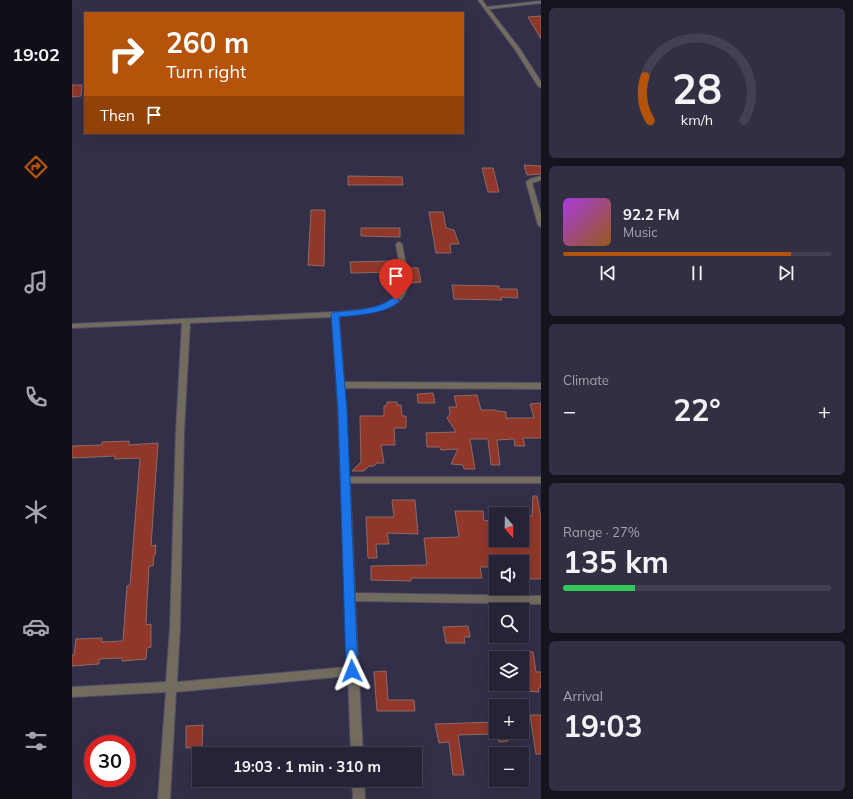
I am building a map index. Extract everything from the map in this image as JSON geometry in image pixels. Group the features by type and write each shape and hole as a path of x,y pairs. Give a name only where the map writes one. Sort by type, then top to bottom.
{"street":[{"path":"480,0 518,50 539,80 541,86"},
{"path":"487,8 541,2"},
{"path":"541,178 529,182 541,225"},
{"path":"72,326 335,314 368,311 388,306 396,300 402,292 400,244"},
{"path":"335,314 341,386 352,671 357,747"},
{"path":"164,799 175,627 180,431 186,321"},
{"path":"341,386 541,386"},
{"path":"345,480 541,480"},
{"path":"349,598 541,600"},
{"path":"72,692 171,687 352,671"},
{"path":"358,787 359,799"}],"building":[{"path":"541,16 541,39 528,17"},
{"path":"72,85 82,85 81,96 72,97"},
{"path":"524,165 541,166 541,174 527,175"},
{"path":"482,168 493,168 499,192 488,192"},
{"path":"348,176 402,177 403,185 348,185"},
{"path":"311,210 325,210 324,266 308,265"},
{"path":"429,212 443,212 446,228 454,230 459,244 450,244 451,253 436,253"},
{"path":"361,228 400,228 400,237 361,236"},
{"path":"390,261 391,272 351,273 350,262"},
{"path":"408,268 418,268 421,282 411,283"},
{"path":"452,285 499,286 499,289 517,289 518,298 501,297 502,300 454,299"},
{"path":"433,393 435,403 418,403 417,394"},
{"path":"477,395 481,410 506,412 506,418 534,418 530,404 541,403 541,438 523,438 525,446 515,446 514,439 497,440 500,465 491,465 488,439 470,439 475,469 464,469 463,465 451,464 458,449 441,450 440,447 427,447 426,433 456,432 447,418 450,414 449,407 457,407 454,396"},
{"path":"387,402 397,402 397,405 401,405 402,416 406,416 406,428 394,428 395,445 381,445 384,463 377,463 374,466 369,466 364,471 352,471 361,462 360,416 384,416 384,406 387,405"},
{"path":"129,441 129,445 158,443 151,546 156,545 153,566 149,566 146,625 151,624 151,647 147,648 146,659 122,661 122,658 99,659 99,664 72,666 72,655 74,655 76,639 102,638 102,642 123,641 127,586 130,585 140,458 115,459 115,456 72,458 72,446 102,445 102,442"},
{"path":"533,496 537,496 541,519 541,579 529,579 529,555 489,555 489,567 480,567 482,578 411,578 411,581 371,580 371,566 427,565 424,538 459,537 455,511 483,511 484,521 489,520 489,547 529,547 529,516 532,516"},
{"path":"392,500 415,500 418,534 387,533 389,544 376,544 377,558 368,558 366,517 394,517"},
{"path":"468,626 470,637 464,637 465,643 446,643 443,627"},
{"path":"529,652 533,652 536,672 541,672 541,688 538,688 539,692 525,691 529,691"},
{"path":"386,671 388,700 414,700 415,711 377,711 374,672"},
{"path":"530,715 541,715 541,754 536,754"},
{"path":"489,722 489,734 458,735 464,775 453,775 449,742 439,743 435,724"},
{"path":"203,725 202,747 186,748 186,726"},
{"path":"498,739 508,739 508,741 499,742"}],"route":[{"path":"352,671 342,410 335,314 368,311 388,306 396,300"}]}
